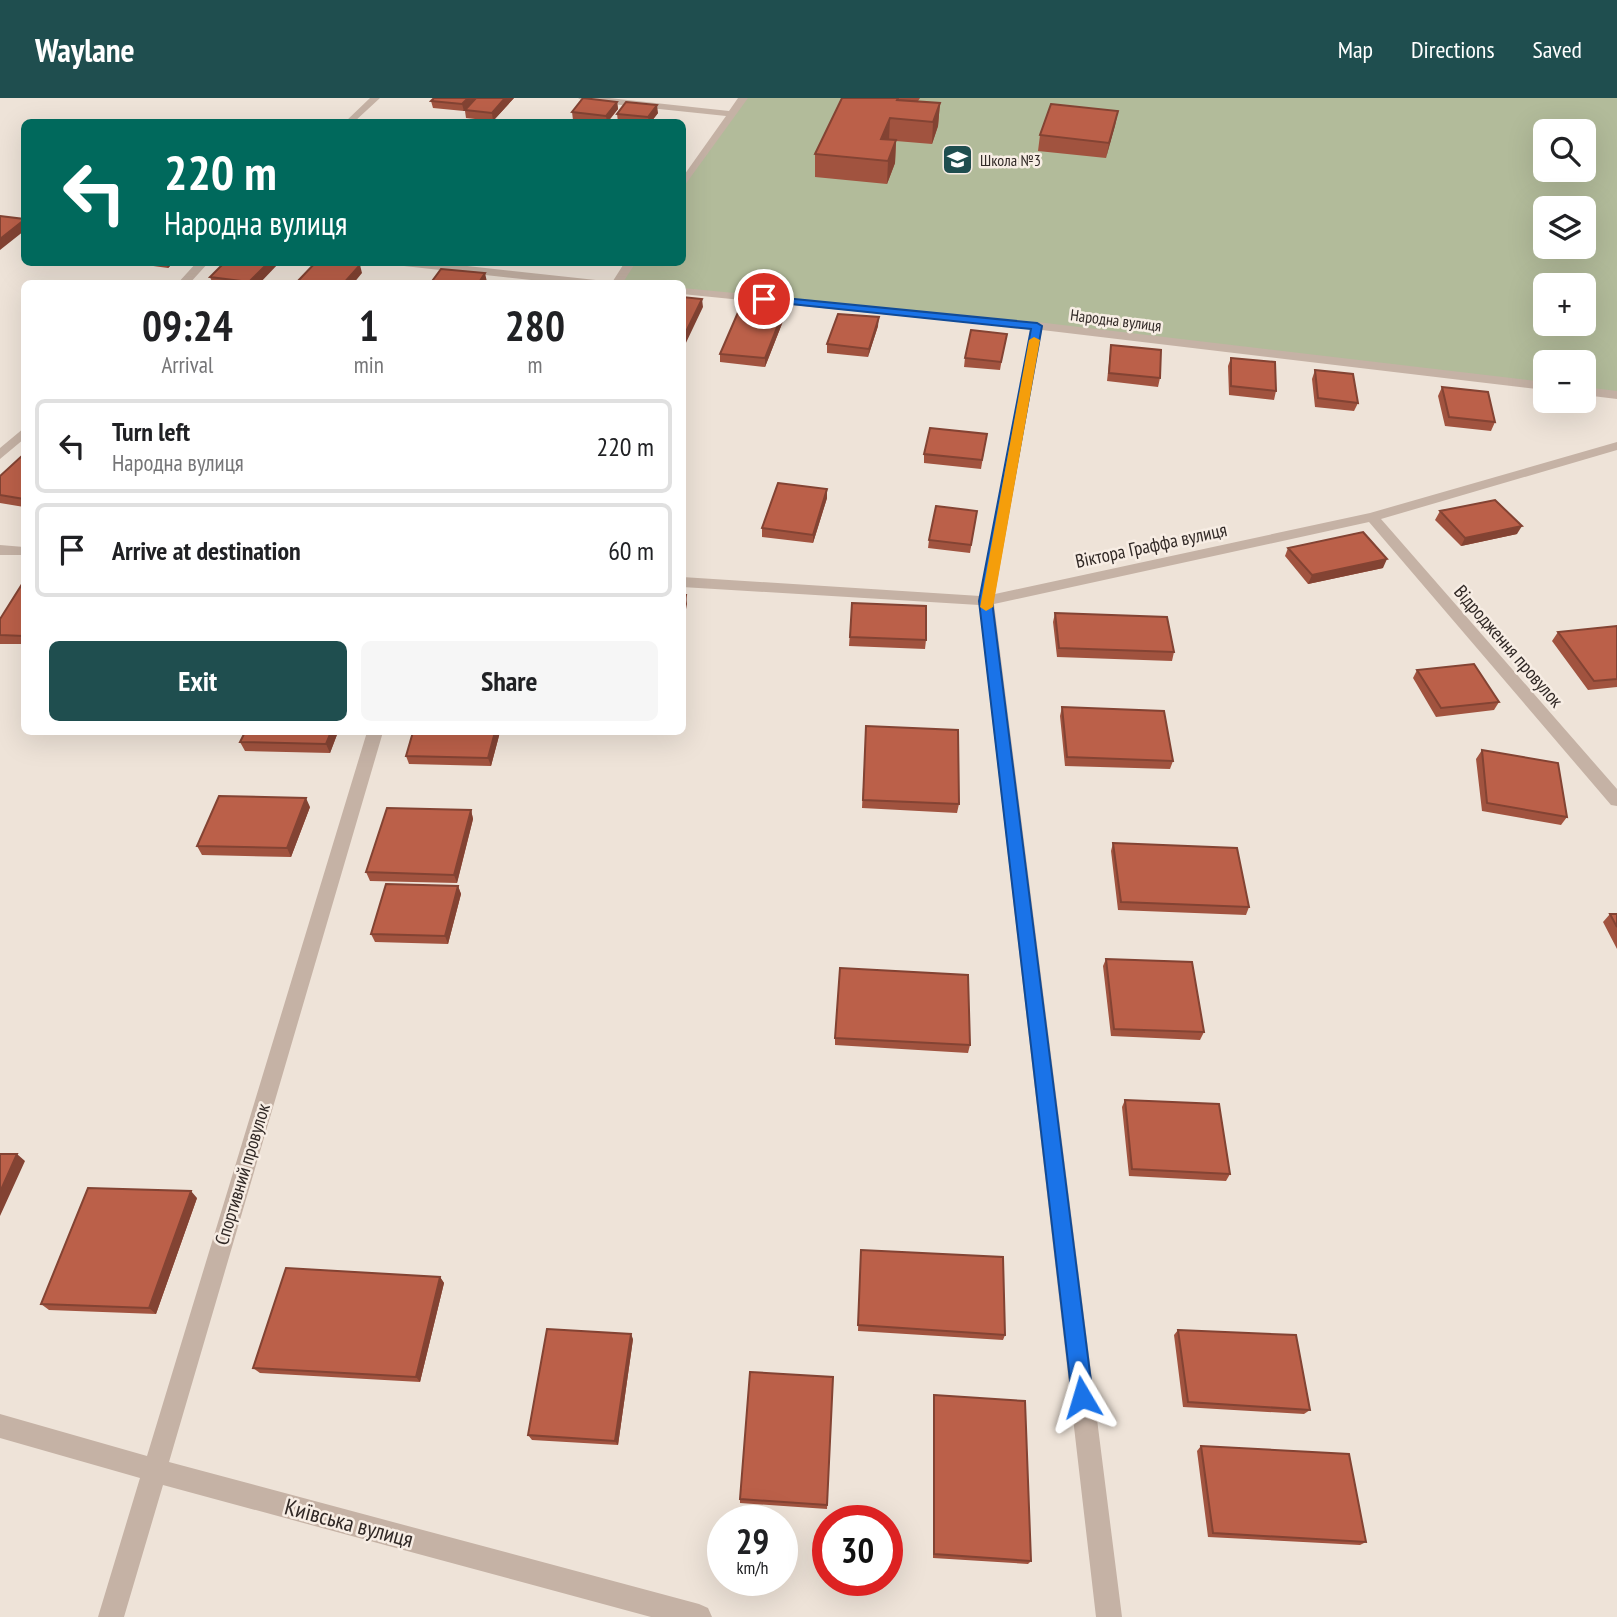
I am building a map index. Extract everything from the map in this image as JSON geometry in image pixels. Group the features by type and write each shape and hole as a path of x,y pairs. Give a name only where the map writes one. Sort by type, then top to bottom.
{"street":[{"path":"352,119 375,98"},
{"path":"583,98 732,114"},
{"path":"686,180 743,98"},
{"path":"186,280 200,266"},
{"path":"434,266 567,280"},
{"name":"Народна вулиця","path":"686,291 1037,326 1533,386"},
{"path":"1037,326 986,601 1109,1617"},
{"path":"1596,392 1617,395"},
{"path":"0,455 21,435"},
{"name":"Віктора Граффа вулиця","path":"686,582 986,601 1372,517 1617,446"},
{"name":"Відродження провулок","path":"1372,517 1617,800"},
{"path":"0,550 21,551"},
{"name":"Спортивний провулок","path":"111,1617 374,735"},
{"name":"Київська вулиця","path":"0,1426 153,1470 699,1617"}],"green space":[{"path":"743,98 1617,98 1617,395 1596,392 1596,350 1533,350 1533,385 1037,326 686,291 686,280 619,280 629,266 686,266 686,182"}],"building":[{"path":"434,98 468,98 462,104 431,101"},
{"path":"476,98 505,98 492,113 465,110"},
{"path":"583,98 617,102 606,116 572,112"},
{"path":"842,98 898,98 897,100 940,103 933,122 890,118 881,139 896,140 888,161 815,154"},
{"path":"626,102 657,105 648,117 617,114"},
{"path":"1051,104 1118,111 1109,143 1040,135"},
{"path":"0,216 21,219 21,222 0,239"},
{"path":"221,266 265,266 251,280 210,277"},
{"path":"312,266 359,266 347,280 299,280"},
{"path":"441,269 485,273 481,280 433,280"},
{"path":"686,297 702,299 686,332"},
{"path":"742,303 785,307 765,358 720,354"},
{"path":"838,314 879,317 869,349 827,344"},
{"path":"971,330 1007,334 1001,362 965,358"},
{"path":"1111,345 1161,350 1160,378 1109,373"},
{"path":"1231,358 1275,362 1276,391 1231,386"},
{"path":"1315,370 1353,374 1358,403 1318,398"},
{"path":"1442,387 1488,392 1495,422 1449,417"},
{"path":"930,428 987,434 982,460 924,454"},
{"path":"21,457 21,498 0,495 0,476"},
{"path":"778,483 827,489 813,535 762,528"},
{"path":"1495,500 1522,526 1465,538 1440,511"},
{"path":"936,506 977,511 971,545 929,540"},
{"path":"1363,532 1387,559 1312,575 1288,548"},
{"path":"21,586 21,636 0,635 0,619"},
{"path":"852,603 926,606 926,640 850,637"},
{"path":"1055,613 1167,617 1174,652 1059,648"},
{"path":"1617,626 1617,679 1594,681 1558,632"},
{"path":"1474,664 1499,702 1441,708 1417,670"},
{"path":"1062,707 1164,711 1173,761 1067,757"},
{"path":"866,726 958,730 959,804 863,800"},
{"path":"244,735 330,735 326,744 240,742"},
{"path":"412,735 494,735 488,758 406,756"},
{"path":"1482,750 1558,763 1567,817 1487,803"},
{"path":"219,796 306,798 287,848 197,846"},
{"path":"387,808 471,810 454,875 366,872"},
{"path":"1113,843 1237,848 1249,907 1121,902"},
{"path":"386,884 458,886 445,936 371,934"},
{"path":"1610,914 1617,914 1617,927"},
{"path":"1106,959 1192,962 1204,1032 1114,1029"},
{"path":"840,968 968,975 970,1045 835,1038"},
{"path":"1125,1100 1219,1104 1230,1174 1132,1169"},
{"path":"0,1154 17,1154 0,1192"},
{"path":"88,1188 191,1191 149,1308 41,1304"},
{"path":"861,1250 1003,1257 1005,1335 858,1325"},
{"path":"286,1268 440,1277 416,1377 253,1368"},
{"path":"547,1329 631,1334 615,1441 528,1435"},
{"path":"1178,1330 1296,1335 1310,1410 1188,1402"},
{"path":"750,1372 833,1377 827,1505 740,1499"},
{"path":"934,1395 1025,1401 1031,1561 934,1554"},
{"path":"1201,1446 1349,1454 1366,1542 1213,1533"}],"slow traffic":[{"path":"986,607 1034,340"}],"place":[{"name":"Школа №3","path":"957,160"}],"route":[{"path":"764,299 1037,326 986,601 1082,1397"}]}
